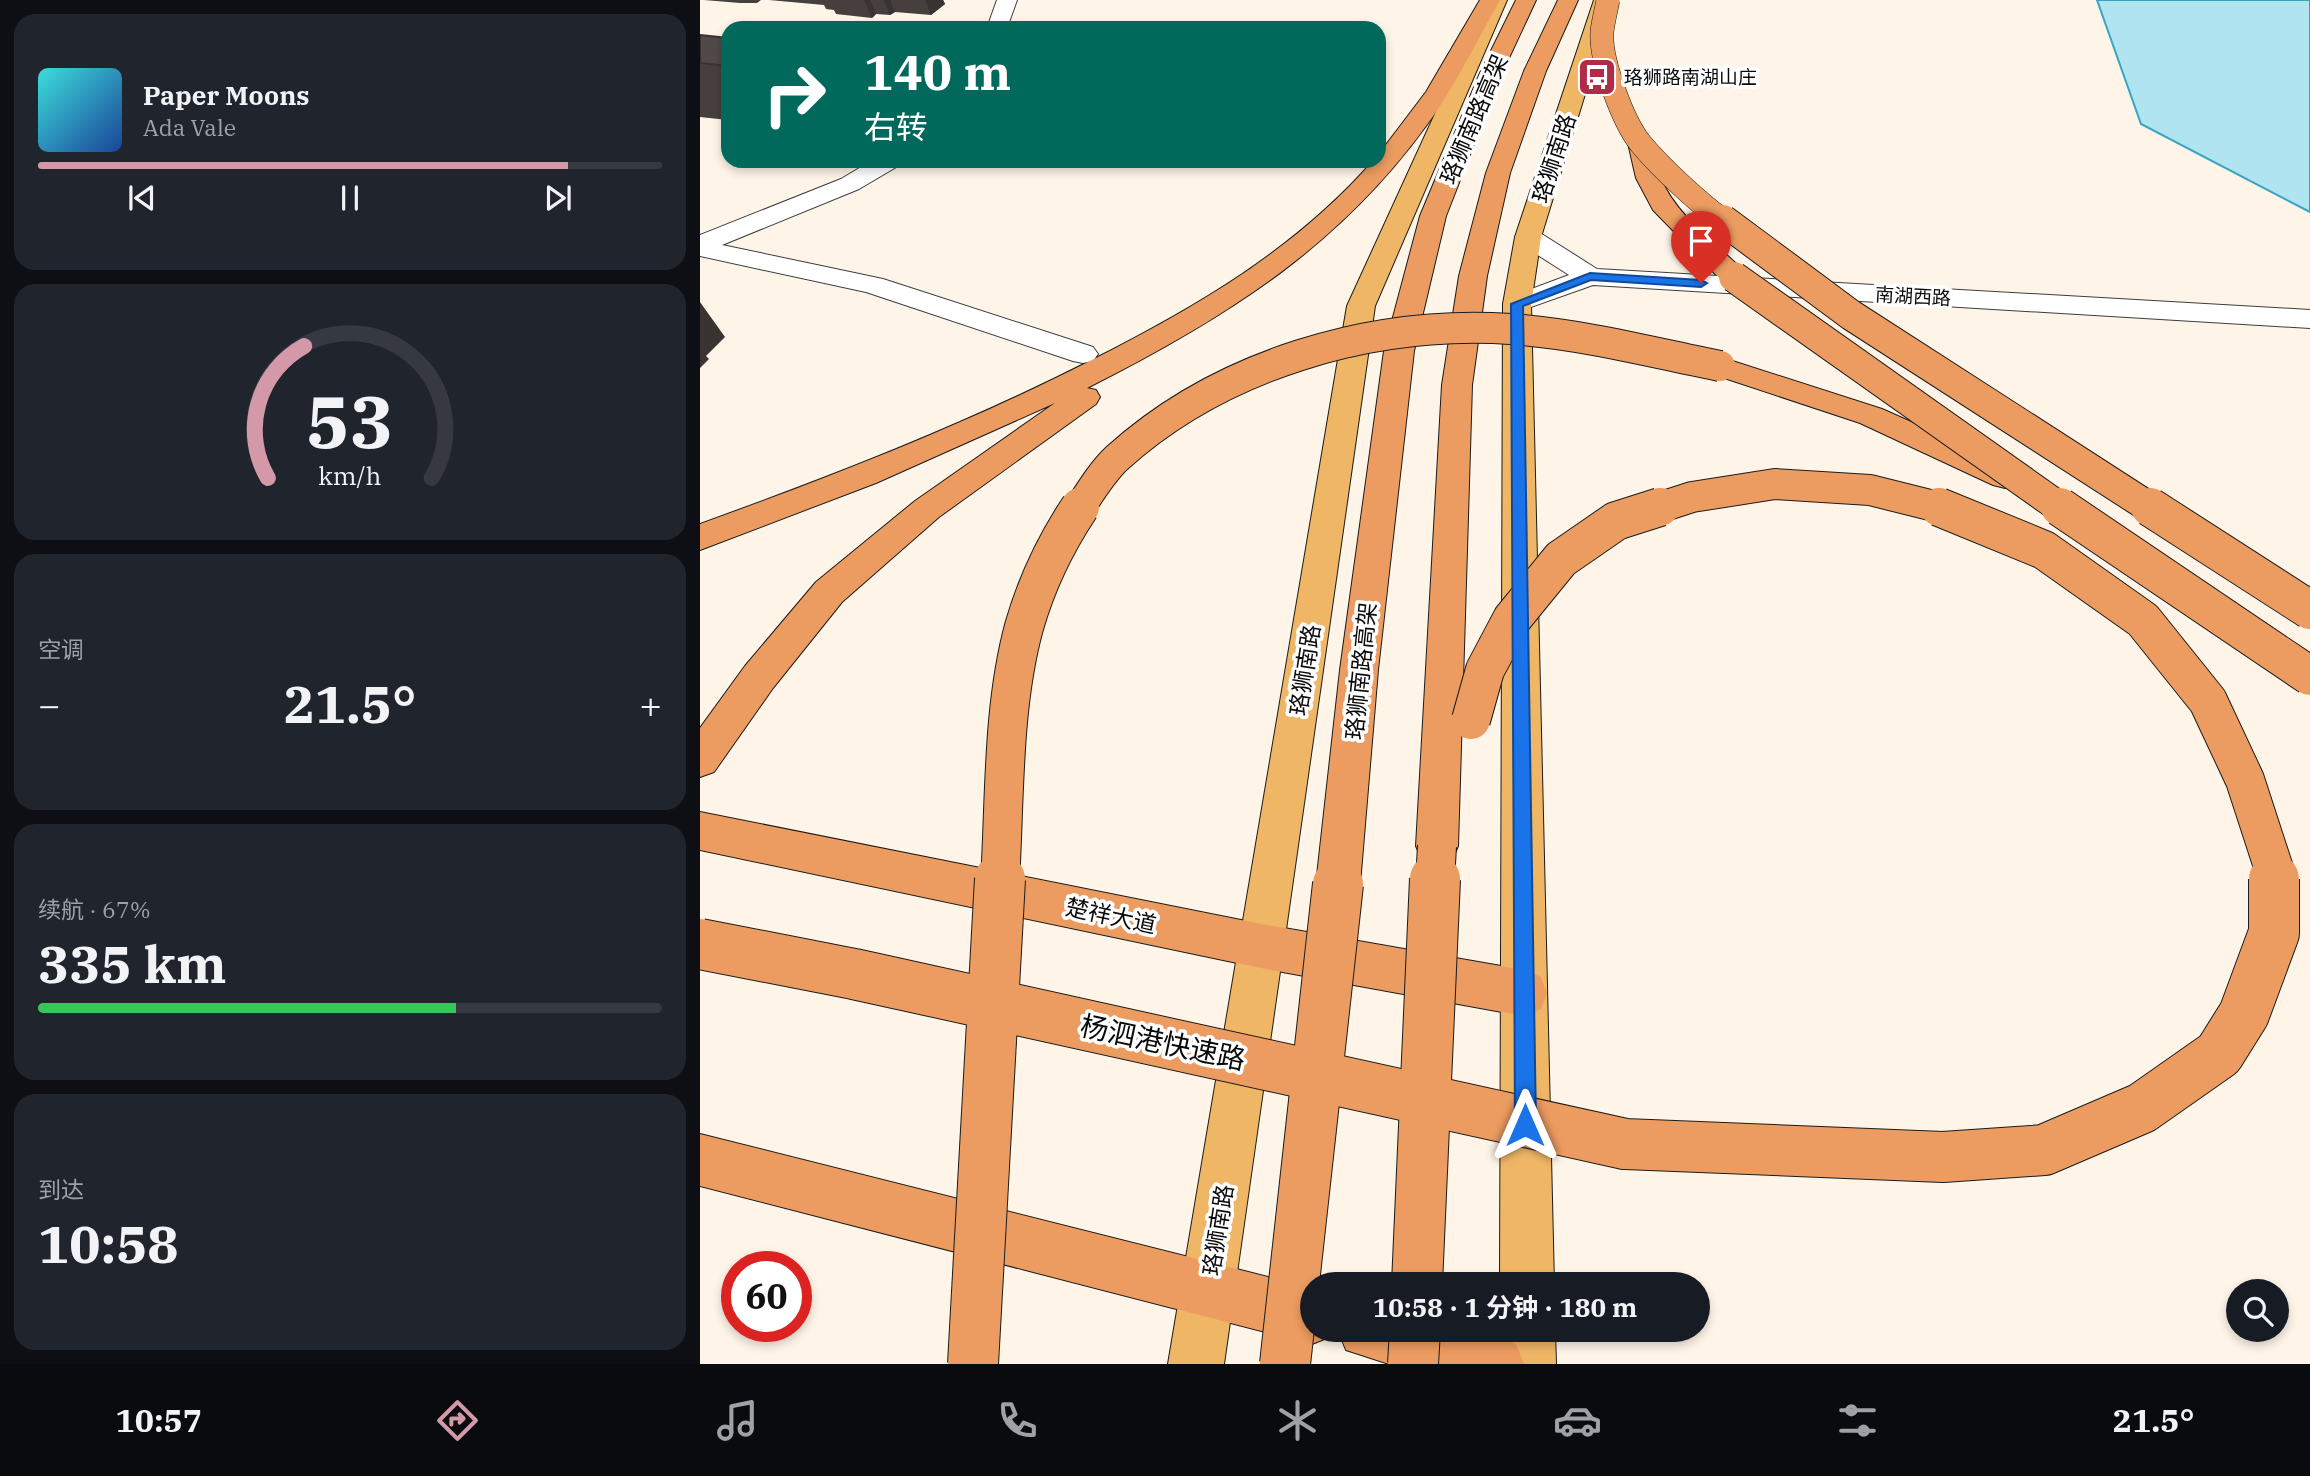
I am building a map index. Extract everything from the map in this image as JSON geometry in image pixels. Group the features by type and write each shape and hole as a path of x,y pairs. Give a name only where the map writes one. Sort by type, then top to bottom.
{"highway":[{"path":"1386,159 1430,103 1490,0"},
{"name":"珞狮南路高架","path":"1285,1364 1359,670 1399,351 1433,216 1491,73 1527,0"},
{"name":"珞狮南路高架","path":"1418,1272 1457,385 1473,276 1498,173 1535,71 1568,0"},
{"path":"1606,0 1602,33 1604,59 1617,97 1640,143 1648,178 1666,210 1734,277 2042,495 2310,676"},
{"path":"1640,143 1709,210 1851,315 2310,610"},
{"path":"700,760 759,677 829,592 927,509 1193,319 1291,253 1351,200 1379,168"},
{"path":"700,537 810,498 959,435 1065,388 1193,319"},
{"path":"973,1364 1009,724 1025,624 1065,531 1115,460 1182,409 1245,376 1316,351 1429,330 1510,329 1610,343 1720,366 1871,416 2042,495"},
{"name":"杨泗港快速路","path":"700,944 854,974 1625,1144 1943,1157 2044,1150 2143,1108 2219,1054 2244,1014 2274,933 2274,869 2245,780 2208,701 2143,620 2044,550 1951,510 1870,490 1775,484 1692,496 1616,521 1561,559 1512,619 1485,670 1437,846"},
{"name":"楚祥大道","path":"700,831 1261,946 1524,993"},
{"path":"700,1160 1300,1313"},
{"path":"1412,1342 1496,1364"},
{"path":"1413,1364 1414,1342"}],"main road":[{"name":"珞狮南路","path":"1196,1364 1361,306 1497,0"},
{"name":"珞狮南路","path":"1527,1272 1517,304 1528,237 1606,0"},
{"path":"1527,1342 1528,1364"}],"street":[{"path":"1000,21 1007,0"},
{"path":"700,246 850,184 877,168"},
{"name":"南湖西路","path":"1528,237 1590,277 2310,319"},
{"path":"700,246 873,285 1083,354"},
{"path":"1517,304 1590,277"}],"water":[{"path":"2097,0 2310,0 2310,212 2141,124"}],"building":[{"path":"700,35 721,37 721,65 700,63"}],"place":[{"name":"珞狮路南湖山庄","path":"1597,77"}],"route":[{"path":"1525,1125 1517,304 1590,277 1701,283"}]}
